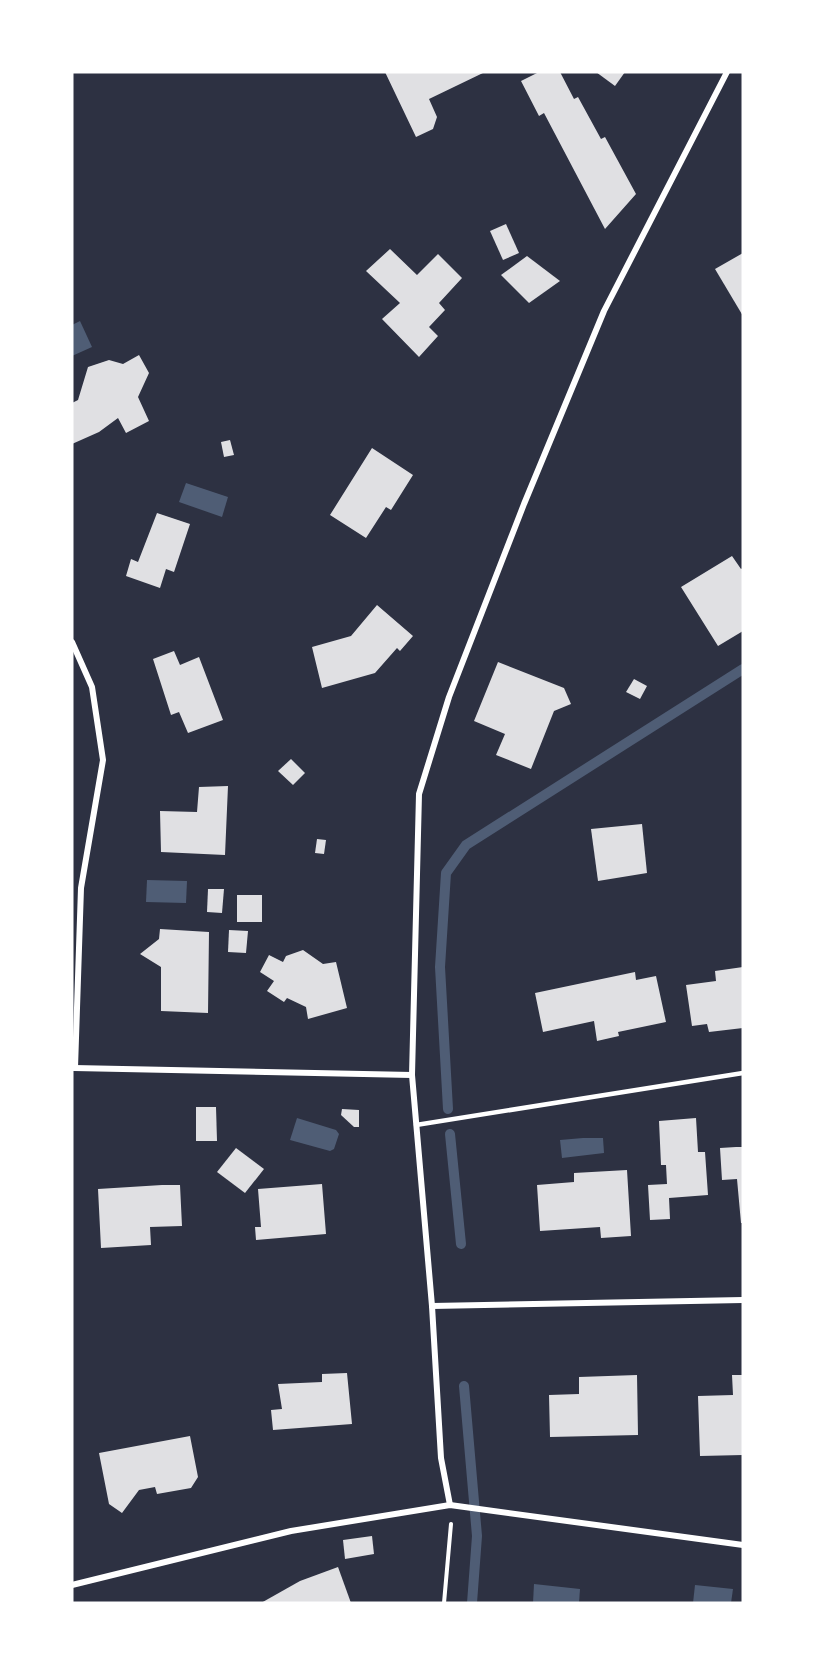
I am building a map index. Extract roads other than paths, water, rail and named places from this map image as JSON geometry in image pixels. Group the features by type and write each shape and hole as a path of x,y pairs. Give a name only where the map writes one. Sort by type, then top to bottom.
{"street":[{"path":"450,1505 441,1458 432,1306 412,1076 419,794 445,708 524,504 604,311 728,72"},
{"path":"72,642 92,687 103,760 81,888 74,1068 412,1076"},
{"path":"432,1306 743,1300"},
{"path":"72,1585 291,1531 450,1505 743,1545"}],"lane":[{"path":"416,1125 743,1073"}],"water":[{"path":"80,321 92,347 72,356 72,325"},
{"path":"186,483 228,497 222,517 179,502"},
{"path":"147,880 187,881 186,903 146,902"},
{"path":"297,1118 336,1130 339,1134 334,1149 330,1151 290,1140"},
{"path":"603,1138 604,1153 562,1158 560,1140"},
{"path":"534,1584 580,1589 579,1603 533,1603"},
{"path":"695,1585 733,1589 731,1603 693,1603"}],"waterway":[{"path":"448,1109 440,967 446,873 466,845 743,669"},
{"path":"450,1134 461,1244"},
{"path":"464,1386 477,1536 472,1603"}]}
